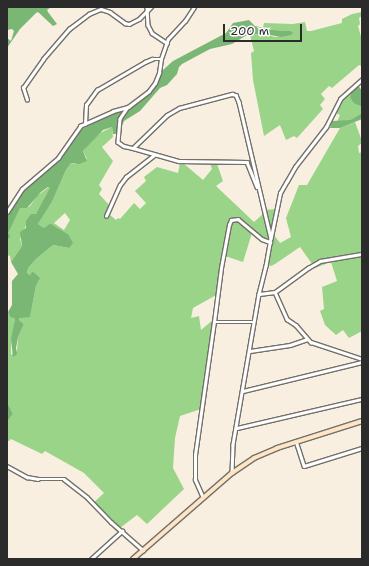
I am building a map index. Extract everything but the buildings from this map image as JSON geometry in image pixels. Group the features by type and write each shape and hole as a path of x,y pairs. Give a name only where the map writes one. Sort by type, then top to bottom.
{"main road":[{"path":"133,559 232,473 261,454 296,441 362,421"}],"street":[{"path":"147,7 148,24 152,33 167,43"},
{"path":"27,100 23,88 43,59 69,29 89,14 101,9 110,12 125,23 129,24 152,7"},
{"path":"194,7 185,21 168,38 161,59 160,73 155,83 128,107 120,119 118,142 124,146 179,161 247,162 258,189 271,238"},
{"path":"85,124 86,105 97,90 145,62 152,59 161,59"},
{"path":"232,473 233,445 259,294 278,201 295,167 326,127 340,99 362,79"},
{"path":"133,148 141,138 172,112 186,105 234,94 239,102 257,174 258,189"},
{"path":"7,212 22,189 58,158 80,126 113,111 128,107"},
{"path":"106,216 120,185 126,177 154,155"},
{"path":"203,498 195,480 195,455 221,268 231,220 238,219 262,239 270,242"},
{"path":"259,294 275,292 320,261 362,254"},
{"path":"275,292 287,319 296,325 307,339 315,344 362,359"},
{"path":"214,322 254,322"},
{"path":"250,351 290,345 307,339"},
{"path":"243,391 362,362"},
{"path":"237,428 362,399"},
{"path":"296,441 304,466 362,448"},
{"path":"7,466 27,477 38,479 64,479 87,497 143,550"},
{"path":"91,559 122,531"}],"green space":[{"path":"7,7 51,7 47,10 57,24 53,26 38,12 20,29 7,48 7,38 11,41 14,31 12,29 7,30"},
{"path":"362,12 362,16 359,18 360,24 358,26 362,40 362,66 359,65 332,88 329,86 321,94 325,99 320,105 323,109 297,138 294,136 286,140 280,125 264,136 253,80 251,53 254,51 250,35 265,34 275,37 293,34 291,31 272,30 263,27 264,23 293,24 305,22 307,31 311,31 342,23 342,19 352,14"},
{"path":"249,20 255,26 272,30 291,31 293,33 292,35 281,37 265,34 247,35 232,44 210,49 182,64 179,67 177,74 167,85 160,88 140,111 124,121 119,134 113,134 112,127 103,130 83,151 87,161 79,164 71,163 66,170 52,202 38,224 44,228 50,224 53,225 68,234 73,243 69,248 53,245 36,259 28,268 27,273 30,275 32,271 40,278 36,286 30,317 19,318 19,320 24,324 18,337 16,348 17,354 13,357 11,339 15,319 10,317 8,312 12,305 12,281 18,274 11,262 22,246 20,232 26,228 26,221 31,214 36,214 50,188 48,187 41,192 27,208 20,208 8,233 10,236 7,242 7,215 17,199 28,186 59,159 82,129 105,117 135,105 156,85 163,70 173,61 226,33 233,23"},
{"path":"358,85 362,91 362,107 354,103 350,98 351,91"},
{"path":"350,89 350,98 362,107 362,113 350,120 337,122 340,115 332,111 341,96"},
{"path":"362,113 362,119 340,128 330,128 332,121 350,120"},
{"path":"355,122 362,141 362,143 358,146 359,153 362,152 362,331 349,338 343,330 336,335 325,325 320,311 324,309 322,287 337,281 331,262 315,268 300,247 271,266 264,264 268,242 252,233 243,262 225,256 218,294 193,308 191,318 199,316 201,330 214,319 201,409 180,416 175,438 173,468 184,489 147,524 137,515 116,531 91,505 104,493 84,473 45,451 42,454 11,439 7,441 7,422 13,414 7,402 7,316 8,312 10,317 15,319 11,355 17,351 18,337 24,324 19,320 19,317 30,316 36,286 39,280 32,271 30,275 27,273 28,268 36,259 53,245 69,248 68,234 53,225 44,228 38,224 52,202 66,170 71,163 75,164 87,159 83,151 98,134 112,127 113,137 102,147 113,161 99,185 102,189 99,194 111,207 109,214 116,220 118,218 120,219 134,203 140,209 146,203 135,191 146,181 144,177 157,167 178,173 180,163 183,163 203,180 212,169 210,163 217,164 223,181 216,186 254,222 263,214 262,210 278,209 274,235 280,243 291,237 286,218 299,185 307,185 340,128","holes":["65,213 70,220 64,230 54,223"]},
{"path":"49,187 51,189 36,214 31,214 20,239 22,246 11,262 10,256 7,255 7,242 9,238 7,233 17,212 20,208 27,208 30,206 37,196"},
{"path":"7,402 13,414 7,422 8,414"}]}
